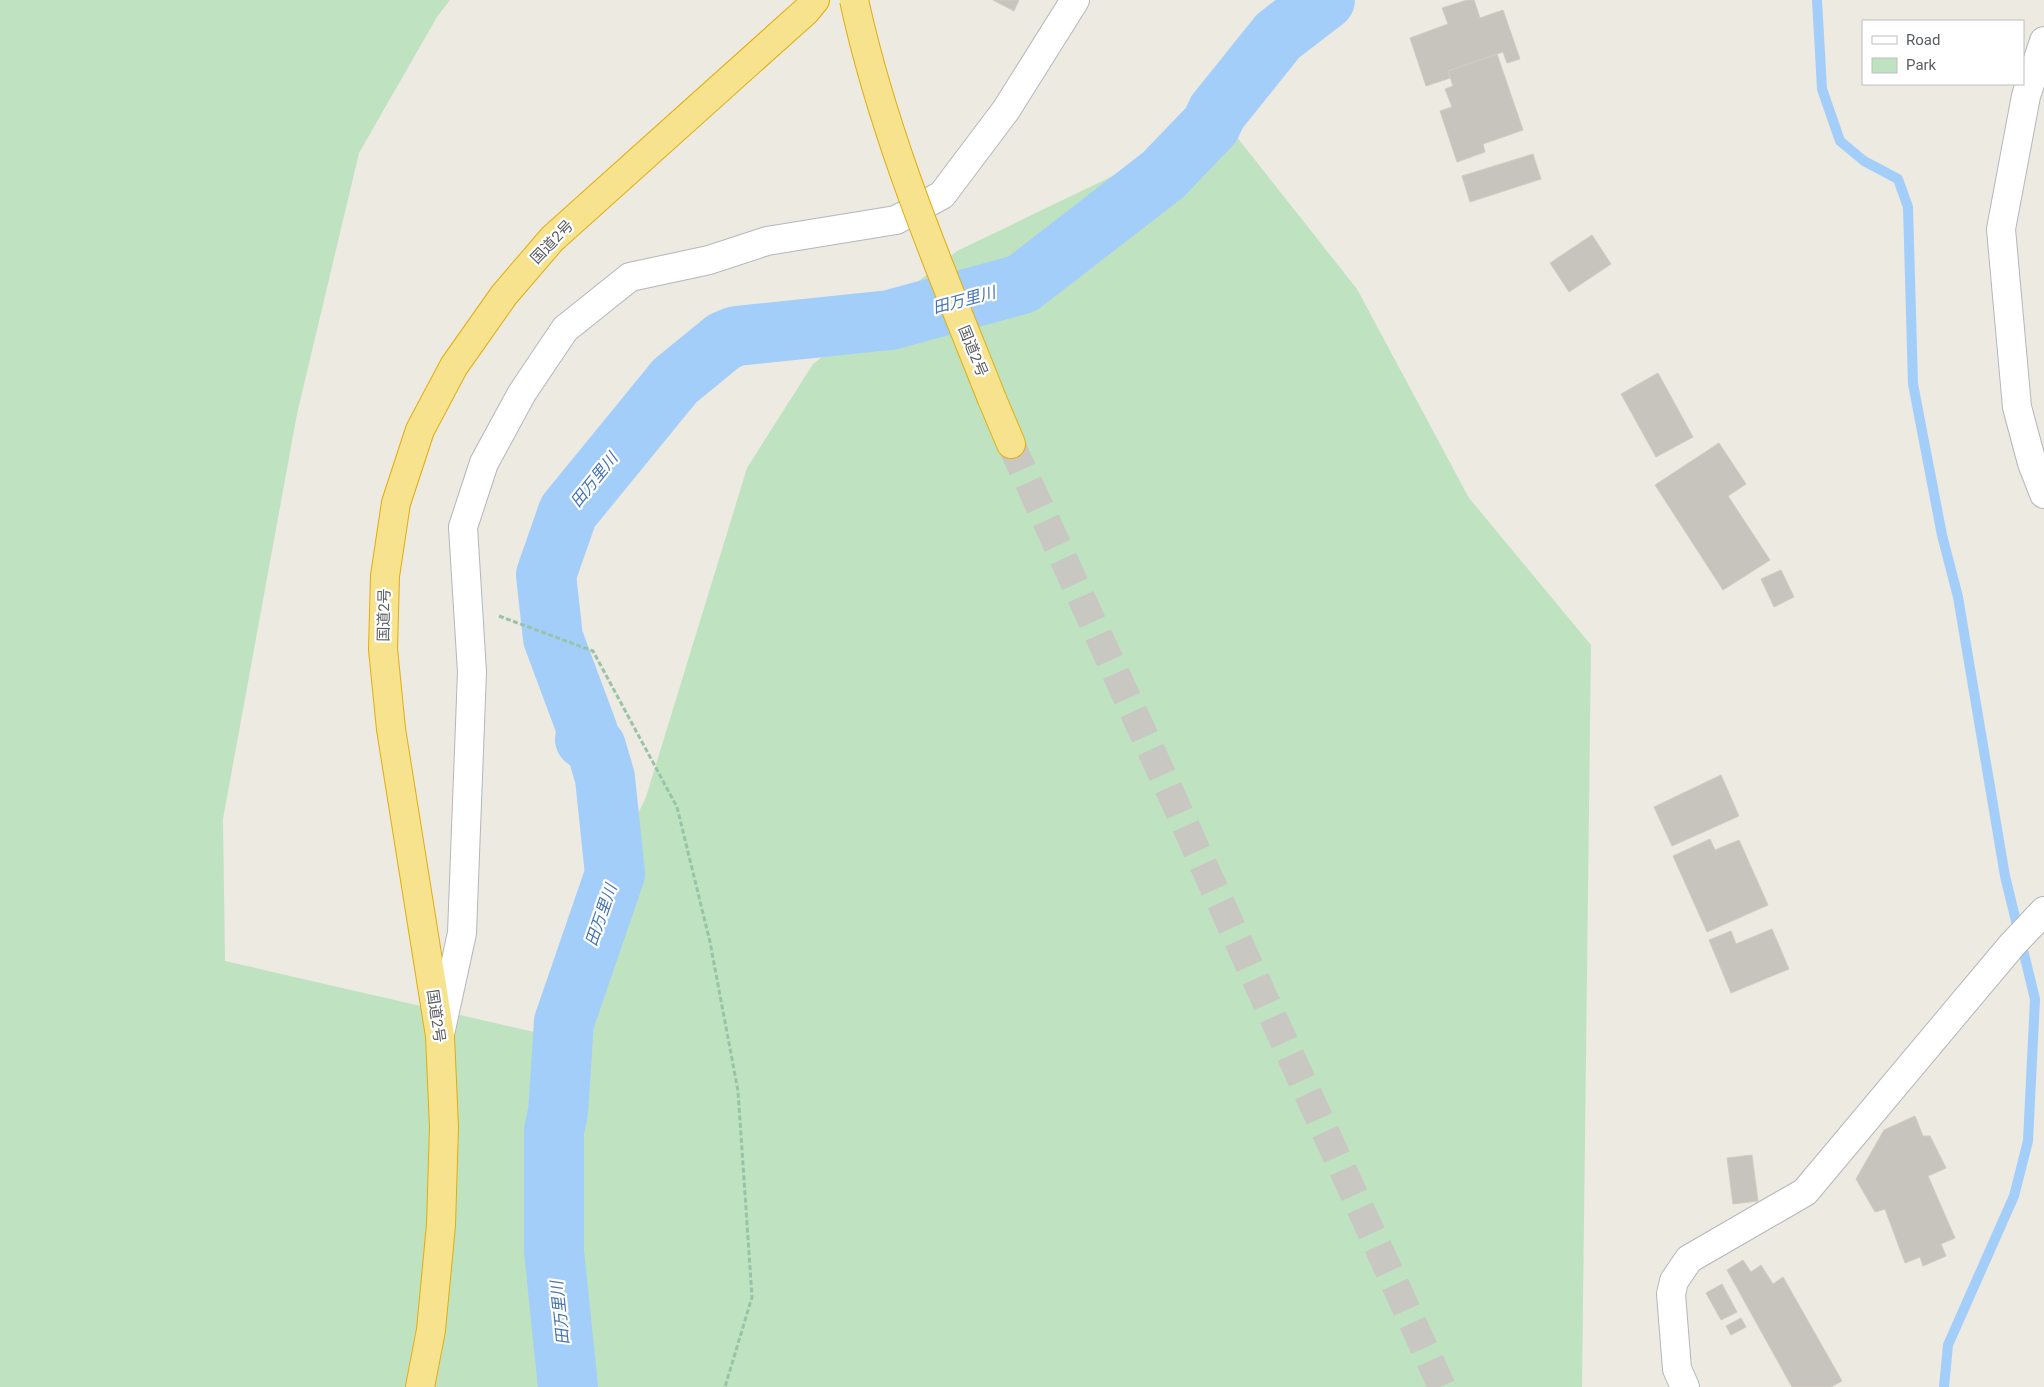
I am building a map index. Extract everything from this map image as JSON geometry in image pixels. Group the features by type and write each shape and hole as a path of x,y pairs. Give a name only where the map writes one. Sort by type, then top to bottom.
{"highway":[{"name":"国道2号","path":"420,1387 431,1330 441,1225 444,1127 440,1036 391,729 384,649 385,576 396,503 420,430 454,366 504,295 552,239 806,11 815,0"},
{"name":"国道2号","path":"854,0 862,37 891,132 922,221 992,399 1012,444"}],"street":[{"path":"440,1036 462,933 472,672 463,527 484,463 522,393 565,329 630,277 709,260 767,241 896,220 942,196 1006,110 1075,0"},
{"path":"2044,41 2026,96 2002,229 2017,407 2032,463 2044,494"},
{"path":"1685,1387 1677,1369 1672,1294 1674,1281 1689,1259 1805,1192 2012,945 2044,911"}],"path":[{"path":"493,614 594,651 677,807 710,942 738,1091 752,1297 726,1387"}],"green space":[{"path":"0,0 450,0 437,17 359,153 297,414 223,819 225,961 534,1032 646,797 747,468 813,364 957,251 1225,122 1357,289 1469,498 1591,645 1582,1387 0,1387"}],"building":[{"path":"993,0 1019,0 1014,11"},
{"path":"1467,0 1474,0 1480,18 1503,10 1520,59 1507,63 1503,52 1448,71 1450,78 1426,86 1410,38 1448,24 1442,8"},
{"path":"1497,54 1523,130 1483,144 1485,152 1457,162 1440,111 1452,107 1445,89 1453,86 1448,71"},
{"path":"1533,154 1541,179 1470,202 1462,176"},
{"path":"1592,235 1611,264 1569,292 1550,263"},
{"path":"1658,373 1693,437 1656,457 1621,394"},
{"path":"1719,443 1746,484 1728,496 1770,560 1723,590 1655,485"},
{"path":"1781,570 1794,597 1774,607 1761,579"},
{"path":"1721,775 1739,816 1672,846 1654,807"},
{"path":"1710,839 1715,850 1739,840 1768,905 1707,932 1673,856"},
{"path":"1772,929 1789,969 1731,993 1709,940 1731,931 1736,944"},
{"path":"1915,1116 1923,1136 1930,1136 1946,1168 1928,1176 1955,1238 1941,1244 1946,1256 1923,1266 1920,1257 1905,1263 1885,1209 1875,1212 1856,1179 1884,1130"},
{"path":"1752,1155 1758,1201 1733,1204 1727,1158"},
{"path":"1743,1260 1751,1272 1761,1265 1773,1284 1783,1277 1842,1381 1831,1387 1792,1387 1727,1270"},
{"path":"1722,1284 1737,1312 1721,1320 1706,1293"},
{"path":"1741,1318 1746,1327 1731,1335 1726,1326"}],"waterway":[{"name":"田万里川","path":"568,1387 554,1251 554,1131 558,1112 564,1022 615,874 605,778 596,747 585,739 588,732 553,638 546,575 568,512 675,381 724,341 736,336 890,320 1022,284 1163,175 1211,125 1217,112 1278,36 1325,0"},
{"path":"1817,0 1822,89 1840,141 1864,161 1898,179 1908,207 1913,384 1942,535 1958,597 2005,876 2035,999 2028,1141 2014,1196 1948,1345 1944,1387"}],"tunnel":[{"path":"1011,444 1442,1387"}]}
